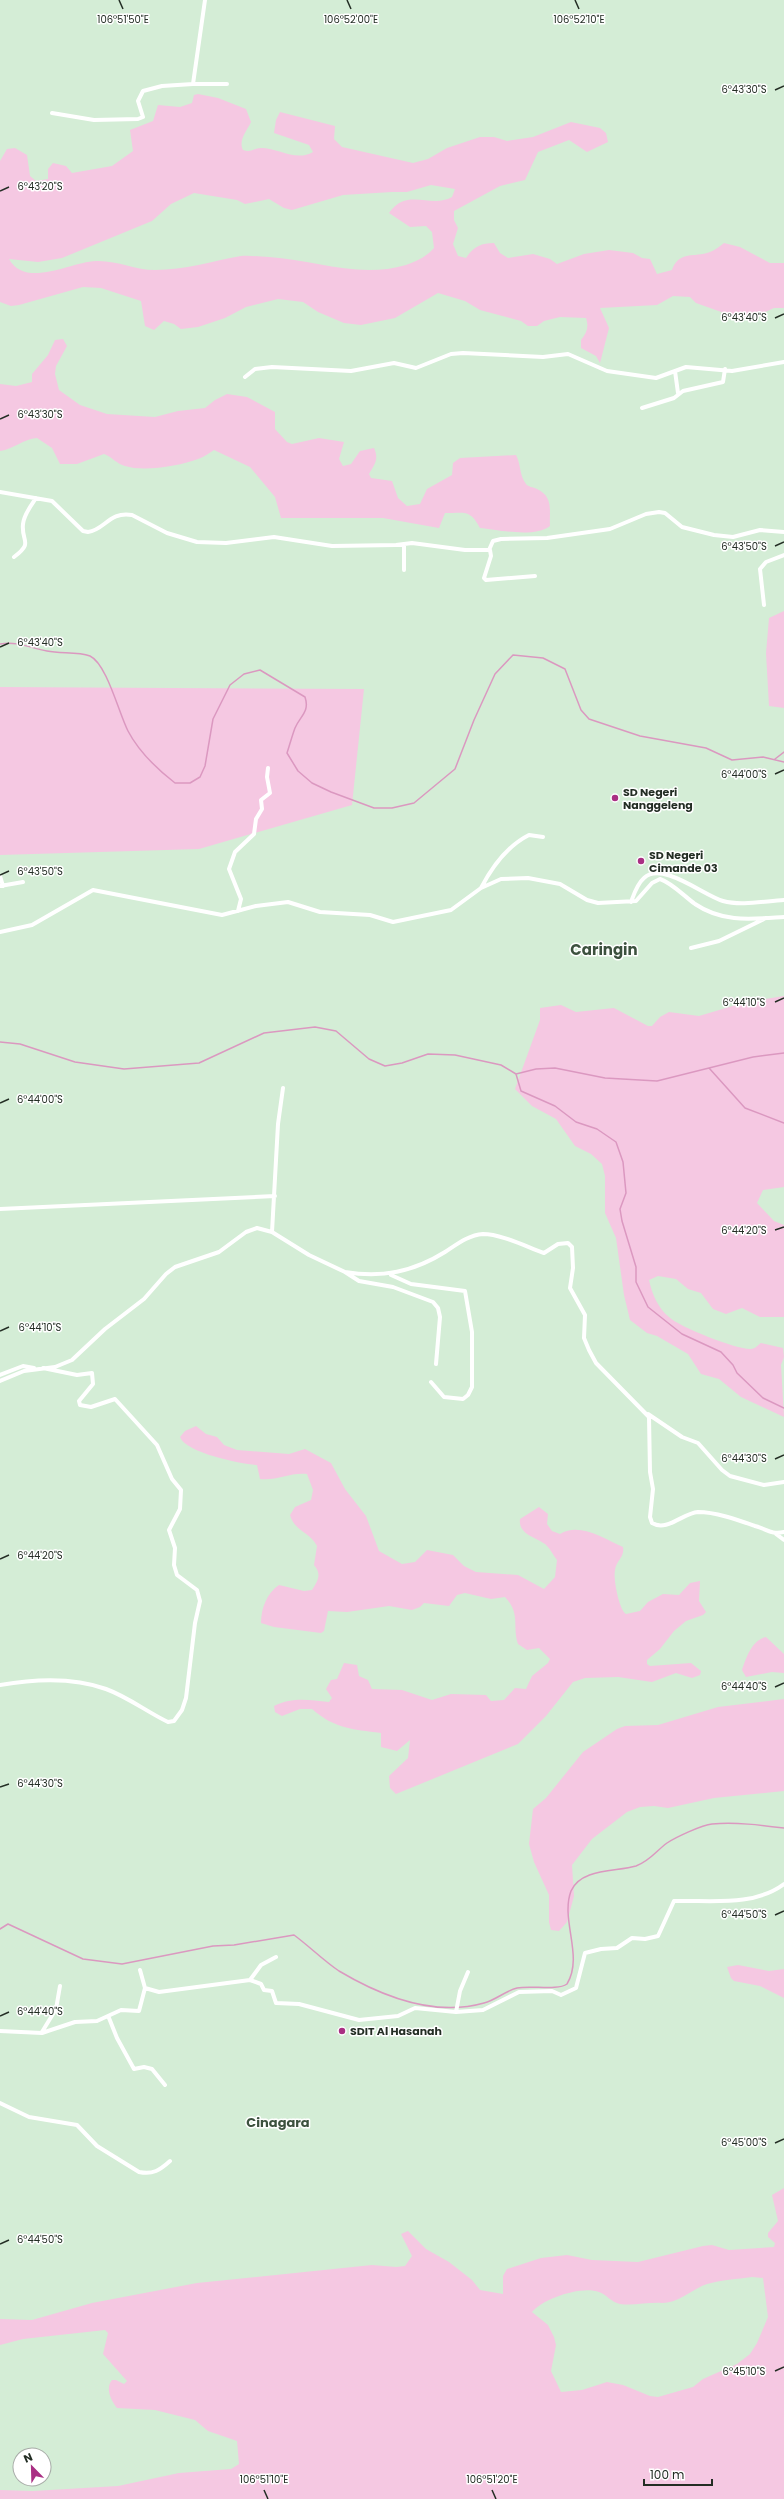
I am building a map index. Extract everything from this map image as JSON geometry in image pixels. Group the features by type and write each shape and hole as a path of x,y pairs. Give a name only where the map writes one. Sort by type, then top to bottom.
{"street":[{"path":"193,84 205,0"},
{"path":"52,113 94,120 138,119 143,117 138,100 143,92 162,86 227,84"},
{"path":"245,377 255,369 272,367 351,372 394,363 416,368 451,354 463,353 543,357 568,354 607,371 656,378 693,366 725,369 748,369 784,362"},
{"path":"642,408 674,398 678,393 723,382 725,369"},
{"path":"675,371 678,393"},
{"path":"0,492 36,498 57,504 73,522 88,532 114,516 124,513 132,515 168,533 197,542 226,543 274,537 332,546 404,544 412,542 465,550 490,550"},
{"path":"14,557 24,549 27,543 23,521 36,498"},
{"path":"534,576 486,580 484,578 491,556 490,550 493,541 501,539 537,538 610,529 646,514 659,512 665,514 682,527 714,535 733,537 760,530 773,529 784,532"},
{"path":"404,544 404,570"},
{"path":"764,605 760,568 766,562 784,556"},
{"path":"238,911 241,899 229,869 235,852 254,834 256,819 262,809 261,800 270,793 267,777 268,768"},
{"path":"481,888 490,870 509,849 529,835 543,837"},
{"path":"631,902 639,884 644,878 654,873 672,877 724,901 784,900"},
{"path":"0,876 1,886 23,882"},
{"path":"0,932 21,929 42,921 93,890 222,915 256,906 288,902 320,912 370,915 386,921 400,922 454,909 481,888 501,879 528,878 560,884 587,900 609,904 631,902 639,899 652,883 660,879 710,912 728,918 784,917"},
{"path":"691,948 719,941 766,918"},
{"path":"272,1232 278,1124 283,1088"},
{"path":"0,1209 275,1196"},
{"path":"0,1375 23,1366 34,1368 56,1367 72,1360 104,1329 144,1299 166,1274 175,1267 220,1252 249,1230 257,1228 272,1232 316,1260 345,1272 359,1281 393,1287 436,1304 440,1316 440,1327 436,1364"},
{"path":"391,1275 427,1262 461,1241 479,1235 492,1235 544,1253 558,1244 568,1243 572,1247 573,1268 570,1288 585,1314 584,1338 596,1363 648,1414 682,1437 698,1443 722,1470 730,1476 764,1485 784,1482"},
{"path":"345,1272 391,1275 411,1284 465,1291 472,1332 472,1387 463,1399 444,1398 431,1382"},
{"path":"0,1381 34,1368"},
{"path":"0,1685 47,1680 70,1682 105,1689 168,1722 174,1720 182,1710 186,1698 195,1623 199,1605 200,1597 197,1590 178,1577 176,1572 176,1548 169,1530 180,1509 181,1490 172,1479 157,1445 115,1399 91,1407 80,1405 79,1400 92,1384 92,1373 77,1375 43,1368"},
{"path":"648,1414 650,1472 653,1489 650,1516 652,1523 663,1525 692,1513 702,1512 756,1526 776,1534 784,1540"},
{"path":"776,1534 784,1532"},
{"path":"145,1988 159,1992 250,1980 261,1984 264,1990 272,1991 276,2002 299,2004 359,2020 398,2016 415,2008 456,2012 483,2010 519,1992 552,1990 561,1995 576,1988 585,1953 601,1948 617,1948 632,1938 645,1939 658,1936 674,1901 738,1901 771,1893 784,1884"},
{"path":"250,1980 261,1965 276,1958"},
{"path":"0,2031 42,2033 75,2022 97,2021 109,2018 121,2010 139,2011 145,1988 140,1970"},
{"path":"456,2012 458,2001 468,1972"},
{"path":"42,2033 56,2009 60,1986"},
{"path":"109,2018 117,2038 134,2069 144,2067 152,2069 162,2079 165,2085"},
{"path":"0,2103 29,2117 77,2125 97,2146 139,2172 147,2174 159,2171 170,2161"}],"shaded area":[{"path":"198,94 218,98 246,109 251,122 242,139 243,150 248,151 261,148 300,156 313,152 309,145 274,133 276,120 280,112 335,126 334,139 342,147 413,163 428,159 447,148 480,137 494,137 507,141 533,137 571,122 600,128 606,133 608,142 587,152 569,140 538,152 525,180 500,186 454,211 454,220 458,228 453,244 458,256 466,258 478,246 494,243 500,253 508,258 533,254 550,259 557,264 584,254 609,250 633,253 642,258 650,259 657,274 672,270 675,264 683,257 710,252 724,243 740,247 770,263 784,263 784,308 774,308 759,315 741,319 696,303 690,297 673,296 657,305 600,308 609,328 600,363 596,356 581,348 581,340 587,330 586,318 560,317 544,321 537,326 528,326 521,321 480,310 465,301 438,293 395,318 361,325 344,323 318,312 303,302 278,299 246,307 225,318 198,327 181,329 174,324 164,321 154,330 145,326 141,301 101,288 83,287 19,305 11,306 0,302 0,161 7,149 15,148 27,155 30,176 36,181 48,179 48,169 53,163 66,166 72,173 112,166 133,151 130,130 153,121 158,105 180,107 192,103 194,95","holes":["431,185 455,189 452,197 444,200 403,201 396,205 389,213 410,227 426,226 432,232 434,248 418,260 406,265 389,269 354,269 269,257 241,256 166,270 148,270 111,262 96,261 85,262 49,272 37,273 26,272 17,268 9,259 38,262 62,258 152,221 171,204 194,193 237,200 245,204 269,199 284,208 292,210 343,195 407,192"]},
{"path":"63,339 67,346 56,366 55,374 59,390 80,405 107,414 155,417 178,411 205,408 215,400 227,394 247,397 275,412 275,429 287,442 292,444 319,438 344,442 339,459 343,466 351,464 360,451 374,448 376,458 375,464 369,474 371,478 392,481 398,498 407,506 420,504 427,489 452,475 453,463 460,458 516,455 522,477 526,484 542,492 548,500 550,505 550,526 535,532 516,532 480,528 473,518 466,513 445,513 439,528 383,518 281,518 275,497 250,467 214,450 190,462 151,468 133,468 122,465 104,454 77,464 60,464 52,448 37,438 27,440 0,451 0,384 16,386 32,382 32,374 48,355 55,340"},
{"path":"784,611 784,708 769,706 766,653 769,618"},
{"path":"0,687 364,689 352,805 199,849 0,855"},
{"path":"784,996 784,1187 763,1190 757,1203 774,1221 784,1225 784,1317 760,1317 742,1308 726,1314 713,1309 701,1293 688,1289 676,1279 658,1276 649,1280 654,1295 665,1313 684,1326 734,1346 752,1349 761,1343 783,1348 784,1357 781,1365 784,1417 741,1397 719,1379 701,1374 688,1354 657,1336 647,1333 630,1320 624,1295 616,1238 605,1213 605,1176 602,1164 591,1154 575,1146 556,1119 532,1106 515,1089 540,1020 540,1008 561,1005 576,1012 614,1008 648,1026 652,1026 660,1017 669,1012 699,1016 746,1002"},
{"path":"196,1426 206,1434 217,1437 224,1445 237,1450 289,1454 305,1449 331,1463 345,1489 366,1516 379,1551 402,1564 415,1562 427,1550 453,1555 464,1566 476,1572 518,1575 544,1589 555,1577 557,1560 545,1544 524,1532 520,1524 520,1519 539,1507 548,1514 547,1524 552,1531 560,1534 576,1530 584,1531 600,1536 623,1547 623,1554 616,1567 615,1574 619,1600 623,1611 626,1614 640,1611 648,1602 663,1594 679,1595 690,1583 700,1581 699,1601 706,1612 703,1615 686,1621 674,1631 660,1649 647,1660 647,1664 650,1666 691,1663 701,1671 700,1675 692,1678 676,1673 652,1682 618,1677 585,1678 573,1682 546,1716 518,1744 396,1794 390,1788 389,1776 408,1758 410,1740 397,1751 381,1747 381,1733 344,1727 328,1721 312,1709 300,1709 282,1716 275,1712 274,1706 294,1700 329,1702 332,1698 326,1689 331,1680 337,1679 344,1663 357,1665 359,1676 368,1680 372,1689 402,1690 432,1700 451,1694 486,1695 491,1701 504,1700 515,1688 526,1689 532,1676 548,1663 550,1659 539,1648 527,1650 518,1644 516,1638 515,1615 510,1603 505,1597 491,1599 465,1593 457,1595 449,1606 424,1603 420,1607 412,1610 389,1606 347,1612 328,1611 324,1631 321,1633 274,1627 261,1623 262,1612 266,1601 271,1592 279,1585 304,1591 312,1590 317,1581 318,1571 314,1565 317,1546 310,1537 295,1525 290,1515 295,1507 311,1500 313,1490 307,1474 295,1474 272,1479 260,1479 257,1465 215,1457 192,1448 184,1443 180,1437 185,1431"},
{"path":"766,1637 784,1654 784,1673 772,1672 746,1677 742,1670 750,1650 757,1642"},
{"path":"784,1699 784,1791 714,1798 668,1808 654,1806 640,1807 627,1812 592,1839 572,1865 574,1896 567,1922 559,1931 551,1930 549,1922 549,1895 534,1862 529,1844 533,1809 546,1798 583,1752 617,1729 625,1726 658,1725 718,1707"},
{"path":"738,1965 769,1971 784,1969 784,1998 760,1986 734,1981 731,1978 727,1967"},
{"path":"784,2188 784,2499 0,2499 0,2490 33,2491 118,2486 179,2473 231,2469 239,2464 237,2441 208,2431 195,2420 155,2410 117,2408 109,2391 110,2383 112,2380 116,2380 124,2384 127,2381 103,2354 108,2333 105,2330 23,2339 0,2345 0,2319 32,2320 92,2303 197,2283 372,2265 396,2267 405,2266 412,2256 401,2234 408,2231 426,2249 449,2262 472,2280 480,2290 503,2294 503,2276 507,2269 541,2258 567,2255 592,2260 638,2262 712,2245 729,2250 774,2247 775,2243 768,2237 768,2233 778,2221 772,2195","holes":["752,2277 763,2278 768,2317 757,2343 750,2354 737,2364 703,2379 693,2387 658,2397 650,2396 623,2385 607,2382 582,2390 561,2392 551,2371 556,2345 554,2337 548,2325 532,2312 544,2302 553,2298 563,2294 583,2290 599,2292 614,2302 620,2304 630,2305 662,2303 674,2301 707,2284"]}],"waterway":[{"path":"0,644 13,643 52,652 85,654 90,656 102,669 132,739 149,760 175,783 190,783 200,777 205,766 213,719 230,685 244,674 260,670 305,697 306,706 304,714 295,728 287,753 298,771 312,783 331,792 374,808 392,808 414,803 455,769 474,720 495,674 513,655 543,658 565,669 581,710 589,719 640,736 706,748 732,760 763,757 784,762"},
{"path":"775,759 784,752"},
{"path":"0,1042 20,1044 75,1062 124,1069 199,1063 264,1033 315,1027 336,1031 369,1059 385,1066 402,1063 428,1054 455,1055 501,1065 516,1074 536,1069 555,1068 605,1078 657,1081 753,1057 784,1053"},
{"path":"709,1068 745,1108 784,1123"},
{"path":"516,1074 521,1091 555,1106 576,1122 597,1129 616,1142 623,1162 626,1193 620,1209 622,1221 636,1267 636,1282 648,1307 682,1334 721,1352 733,1365 737,1373 763,1398 784,1408"},
{"path":"0,1929 8,1924 83,1959 122,1964 213,1946 234,1945 294,1935 339,1971 372,1989 409,2002 428,2006 465,2007 488,2002 508,1991 517,1988 550,1988 567,1984 572,1973 573,1962 568,1902 571,1891 583,1878 600,1872 628,1868 641,1864 671,1841 689,1832 712,1824 721,1823 784,1828"}],"place":[{"name":"SD Negeri Nanggeleng","path":"615,798"},
{"name":"SD Negeri Cimande 03","path":"641,861"},
{"name":"SDIT Al Hasanah","path":"342,2031"}],"district":[{"name":"Caringin","path":"604,950"},
{"name":"Cinagara","path":"278,2122"}]}
